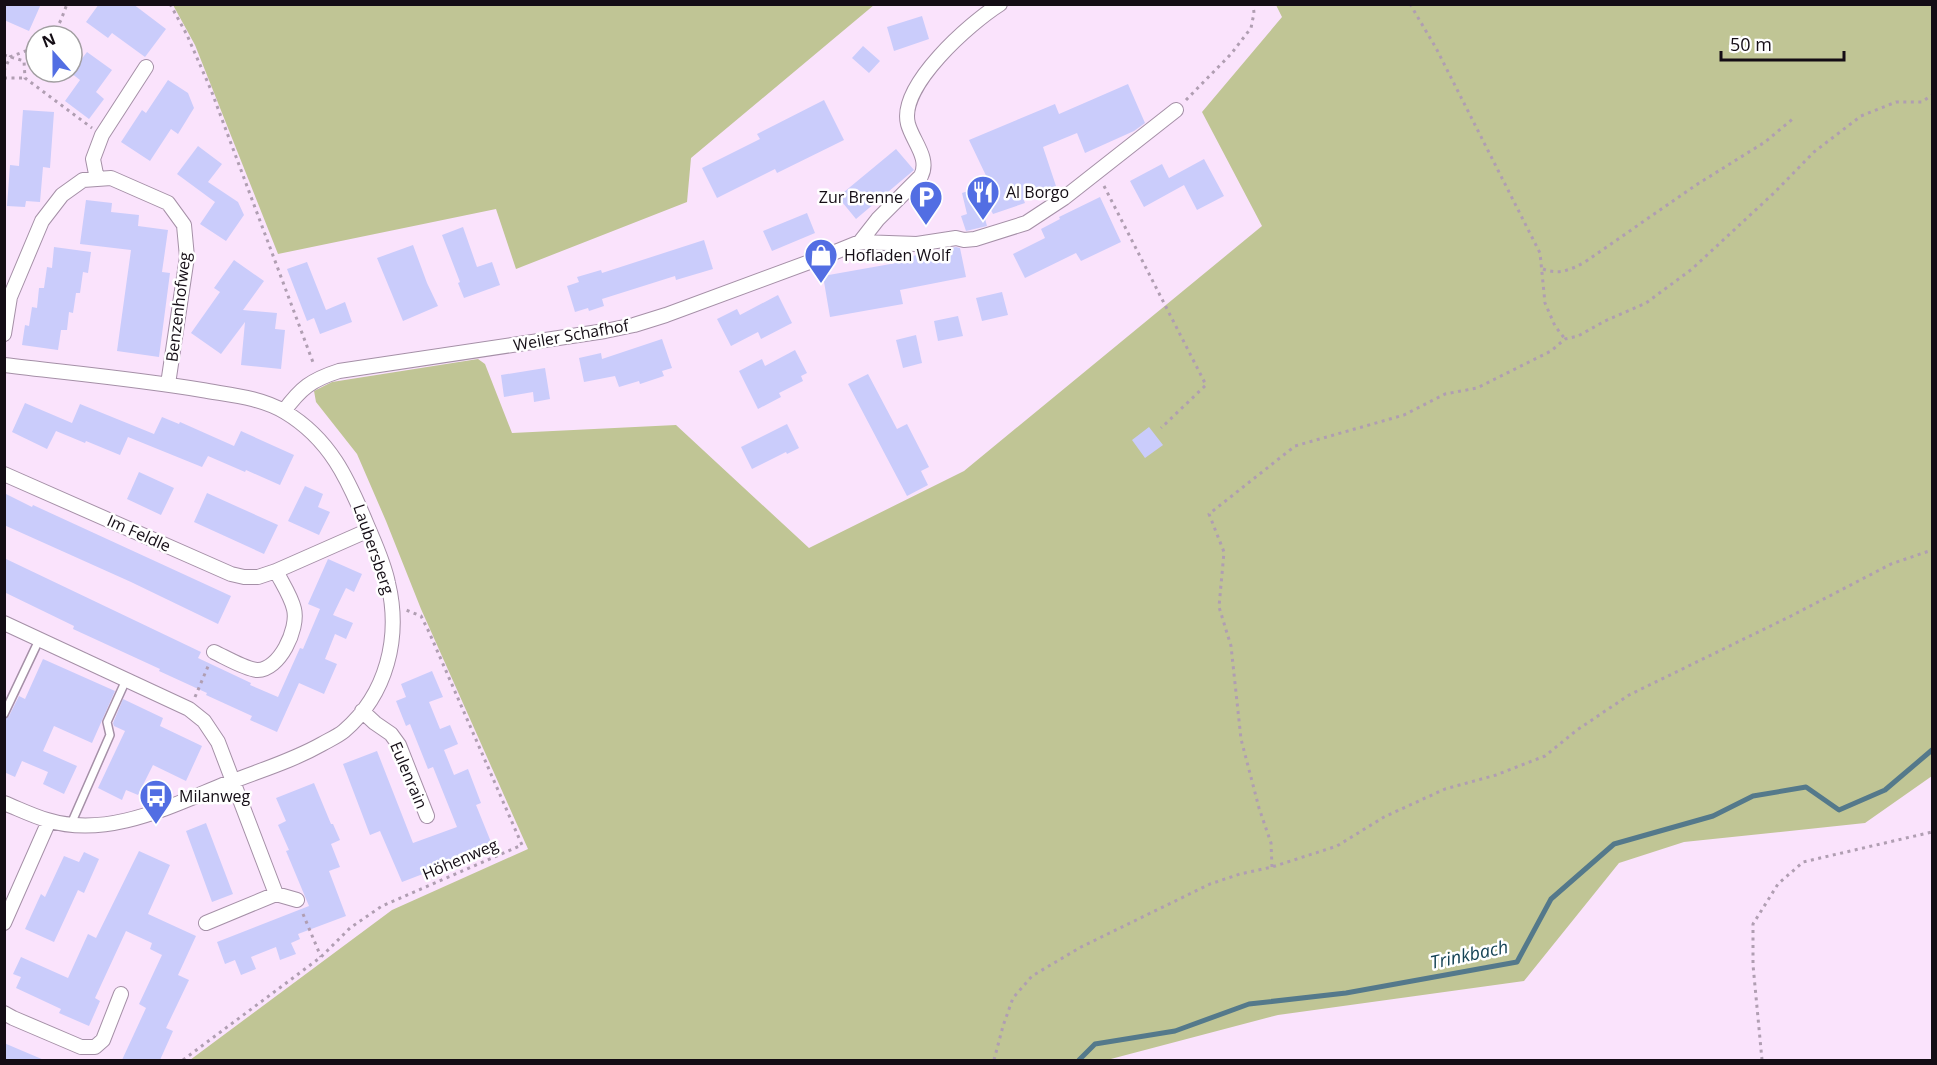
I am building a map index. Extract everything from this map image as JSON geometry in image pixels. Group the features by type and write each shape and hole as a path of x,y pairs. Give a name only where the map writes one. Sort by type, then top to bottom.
{"street":[{"name":"Weiler Schafhof","path":"860,242 878,219 921,176 925,168 924,160 908,124 907,112 910,99 918,83 950,46 1000,4"},
{"path":"4,334 10,297 42,221 62,195 83,180 97,179 93,159 102,135 146,67"},
{"name":"Weiler Schafhof","path":"284,411 294,397 319,377 339,371 634,325 801,266 860,242 917,244 956,238 975,239 1026,223 1064,198 1176,110"},
{"name":"Benzenhofweg","path":"97,179 111,178 168,203 184,225 187,256 168,384"},
{"name":"Laubersberg","path":"4,365 168,384 239,396 284,411 307,428 328,449 345,475 388,581 393,606 390,654 383,679 362,711 343,732 297,758 145,816 97,826 49,821 4,803"},
{"name":"Im Feldle","path":"4,474 231,574 244,577 258,577 276,571 369,530"},
{"path":"214,652 254,670 265,670 275,663 291,636 295,620 294,609 276,571"},
{"path":"4,623 189,710 204,721 211,731 233,781 276,894"},
{"name":"Eulenrain","path":"362,711 391,734 399,745 427,816"},
{"path":"4,923 49,821"},
{"path":"206,922 276,894 297,900"},
{"path":"4,1013 81,1047 95,1047 103,1040 121,994"}],"lane":[{"path":"4,714 39,639"},
{"path":"71,824 110,735 107,722 126,680"}],"path":[{"path":"59,24 67,4"},
{"path":"170,4 187,35 211,90 319,377"},
{"path":"1176,110 1231,54 1251,28 1253,4"},
{"path":"1410,4 1436,48 1539,253 1543,269 1545,303 1555,326 1565,339"},
{"path":"4,71 10,57 24,52"},
{"path":"4,56 24,61"},
{"path":"4,78 24,78"},
{"path":"33,84 102,135"},
{"path":"1272,867 1271,843 1258,808 1241,740 1231,646 1219,607 1224,552 1209,514 1295,446 1404,415 1446,394 1477,388 1551,351 1565,339 1578,336 1646,303 1692,268 1775,192 1814,152 1860,116 1896,102 1922,102 1932,96"},
{"path":"1543,269 1553,273 1569,271 1585,262 1696,185 1765,142 1795,117"},
{"path":"1097,172 1206,385 1161,428"},
{"path":"994,1060 1013,998 1032,975 1081,947 1210,884 1240,873 1272,867 1337,846 1384,818 1445,789 1496,775 1545,756 1577,730 1629,695 1891,564 1932,550"},
{"name":"Höhenweg","path":"183,1060 321,957 350,928 382,906 522,845 421,616 393,606"},
{"path":"189,710 214,652"},
{"path":"1762,1060 1753,964 1753,924 1778,884 1803,862 1932,832"},
{"path":"297,900 321,957"}],"green space":[{"path":"173,5 874,5 691,158 687,202 516,269 496,209 278,254 195,45"},
{"path":"1276,5 1932,5 1932,776 1865,823 1684,842 1619,863 1524,981 1278,1015 1107,1060 190,1060 392,910 528,849 421,609 357,454 316,402 314,391 332,382 478,359 485,364 512,433 676,425 809,548 964,471 1262,226 1202,112 1282,17"}],"building":[{"path":"7,4 41,4 32,24 24,24 24,29 4,20"},
{"path":"99,4 133,4 166,29 145,57 112,33 108,38 86,22"},
{"path":"922,16 929,39 894,51 887,27"},
{"path":"863,46 880,61 869,73 852,58"},
{"path":"87,52 112,70 96,92 104,99 89,119 65,101 77,84 84,84 84,56"},
{"path":"168,80 188,93 194,108 178,134 171,129 150,161 121,142 142,110 146,113"},
{"path":"1128,84 1145,123 1134,131 1085,153 1077,133 1043,147 1056,186 1023,198 1025,203 993,214 979,187 990,184 969,140 1055,104 1059,114"},
{"path":"824,100 844,140 777,173 775,169 717,198 702,168 760,139 757,134"},
{"path":"23,110 54,112 50,168 43,167 40,202 26,201 25,207 7,206 10,165 19,166"},
{"path":"198,146 222,164 208,182 238,202 244,215 226,241 200,224 215,202 177,174"},
{"path":"896,149 914,170 856,219 838,197"},
{"path":"1204,159 1224,196 1197,210 1184,185 1144,207 1130,181 1162,164 1169,178"},
{"path":"977,188 987,226 966,231 961,216 967,214 962,193"},
{"path":"1100,197 1121,242 1081,261 1076,253 1025,278 1013,254 1045,238 1041,229 1060,219 1059,217"},
{"path":"86,200 112,203 111,212 139,215 138,226 168,230 162,272 170,273 159,357 117,351 131,250 80,244"},
{"path":"807,213 815,233 772,251 763,231"},
{"path":"463,227 477,267 492,262 500,285 464,298 442,235"},
{"path":"704,240 713,269 676,280 675,276 602,299 604,306 589,311 588,308 575,312 567,286 579,282 577,277 601,270 602,273"},
{"path":"413,245 438,306 403,321 377,258"},
{"path":"54,247 91,252 88,273 83,272 80,293 76,293 73,313 69,312 67,330 61,330 58,350 22,345 25,325 29,326 32,307 37,308 39,288 44,288 47,267 52,268"},
{"path":"960,248 966,277 900,290 903,304 830,317 823,276 913,260 912,256"},
{"path":"234,260 264,281 243,310 277,313 275,329 285,330 281,369 241,365 245,322 221,354 191,333 220,292 214,288"},
{"path":"307,262 326,310 345,302 352,322 320,334 314,318 307,321 287,269"},
{"path":"1002,292 1008,315 982,321 976,298"},
{"path":"778,295 792,323 761,339 758,332 731,346 717,319 737,309 740,315"},
{"path":"958,316 963,336 938,341 934,321"},
{"path":"916,335 922,363 903,368 896,340"},
{"path":"662,339 672,368 662,371 664,376 640,384 639,381 619,387 615,376 584,382 579,358 601,353 602,359"},
{"path":"795,350 807,373 801,376 803,381 779,393 781,397 758,409 739,371 762,359 765,366"},
{"path":"545,368 550,399 534,402 533,392 504,397 501,375"},
{"path":"868,374 897,429 907,424 929,467 921,471 928,485 907,496 848,384"},
{"path":"25,403 72,423 80,404 154,434 162,417 179,424 180,422 234,446 241,431 294,455 280,485 208,456 202,467 128,437 120,455 56,431 47,449 12,432"},
{"path":"787,424 799,448 752,469 741,447"},
{"path":"1149,427 1163,445 1145,458 1132,440"},
{"path":"139,472 174,488 161,515 127,499"},
{"path":"305,486 323,494 318,507 330,512 319,535 288,521"},
{"path":"4,493 231,596 218,624 4,525"},
{"path":"207,493 278,525 264,554 194,522"},
{"path":"4,558 201,652 198,658 278,697 300,648 303,649 320,609 308,604 328,559 362,574 354,592 346,588 333,615 353,623 346,639 335,634 325,659 337,664 324,694 299,683 277,732 250,720 252,716 159,671 160,669 73,629 74,626 4,592"},
{"path":"43,659 115,691 92,743 54,726 43,751 77,766 64,794 43,784 48,772 22,761 15,777 4,772 4,720 9,716 19,696 25,699"},
{"path":"432,671 443,697 429,702 440,729 450,725 458,744 444,750 454,775 468,769 481,803 476,805 493,847 402,882 380,831 370,835 343,764 377,751 413,843 457,827 433,767 428,769 410,724 406,726 396,701 406,697 401,684"},
{"path":"123,699 163,718 160,726 202,746 186,781 153,765 138,795 126,790 122,800 98,788 125,731 114,726 113,723"},
{"path":"314,783 340,840 331,844 340,867 329,871 346,916 298,934 300,939 291,943 296,954 280,960 276,947 251,957 256,969 241,975 235,960 225,964 217,942 309,906 286,851 289,850 278,825 286,821 276,798"},
{"path":"206,823 233,894 212,902 186,831"},
{"path":"139,851 170,865 148,914 196,936 178,975 189,980 166,1028 173,1031 160,1060 122,1060 146,1008 139,1004 162,955 150,949 152,943 126,931 95,998 100,1001 89,1026 59,1013 61,1009 16,988 21,977 13,974 21,957 68,978 88,934 96,938"},
{"path":"84,852 99,859 84,893 78,890 54,942 25,929 41,894 45,897 64,856 79,862"},
{"path":"4,1043 44,1060 4,1060"}],"waterway":[{"name":"Trinkbach","path":"1079,1060 1095,1044 1175,1031 1249,1004 1346,993 1517,962 1551,899 1614,844 1713,816 1753,796 1806,787 1839,810 1885,790 1932,750"}],"place":[{"name":"Al Borgo","path":"983,221"},
{"name":"Zur Brenne","path":"926,226"},
{"name":"Hofladen Wolf","path":"821,284"},
{"name":"Milanweg","path":"156,825"}]}
